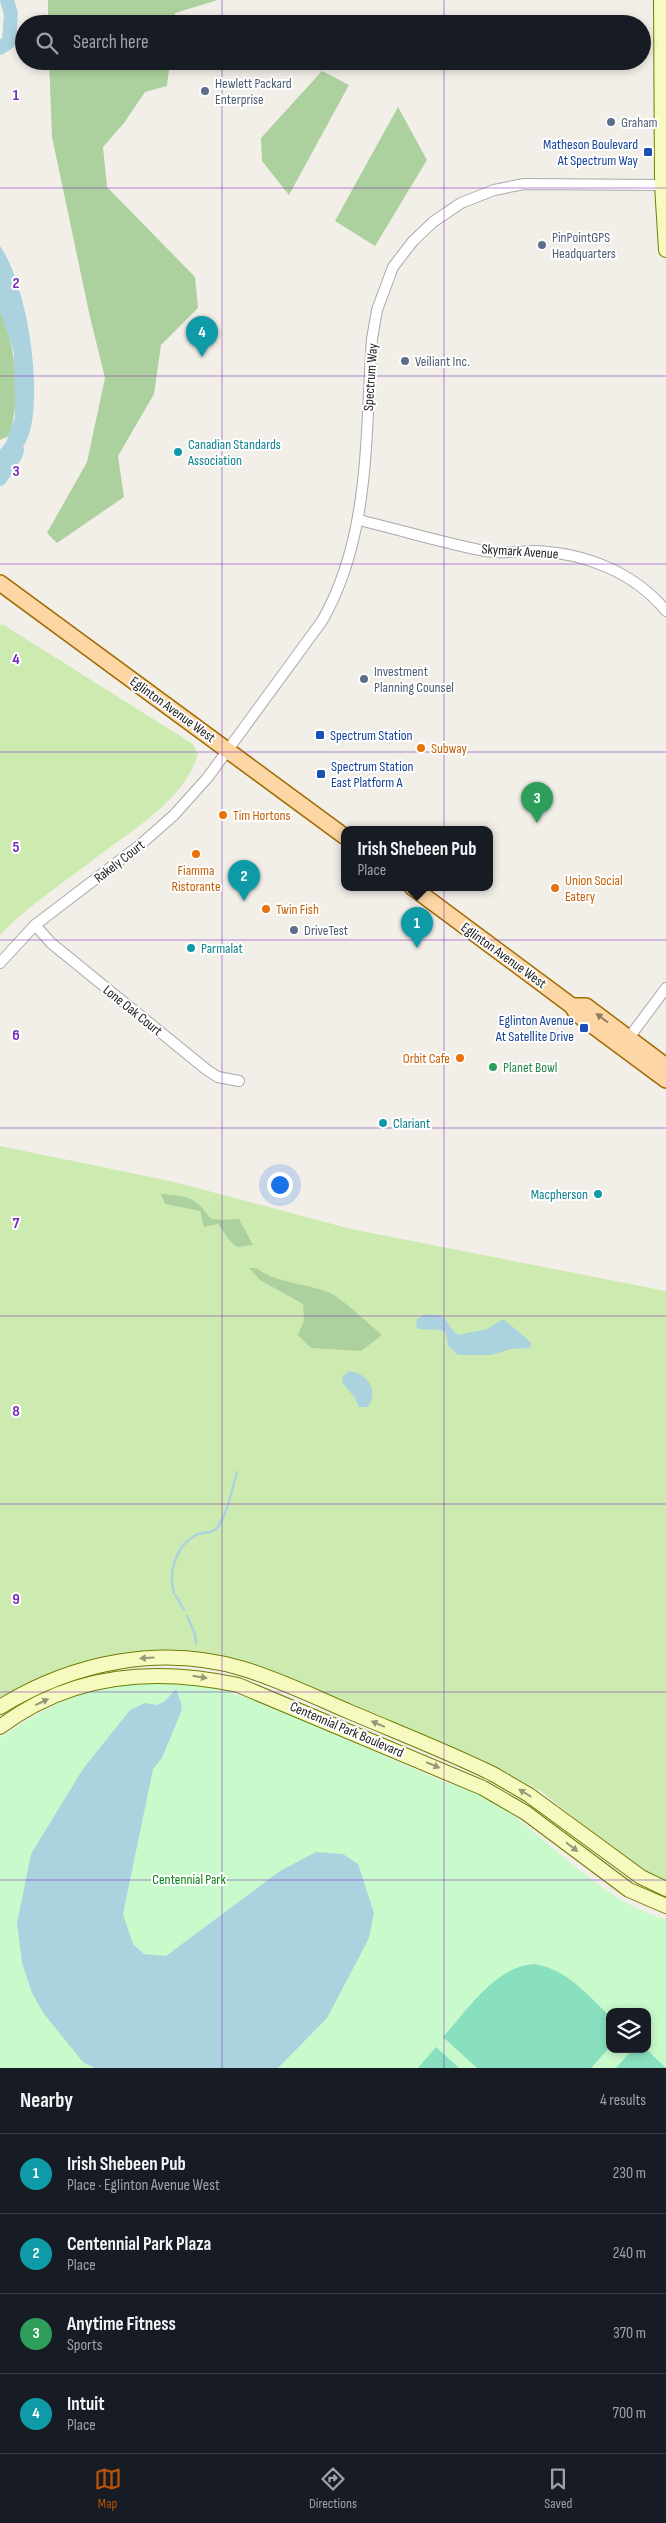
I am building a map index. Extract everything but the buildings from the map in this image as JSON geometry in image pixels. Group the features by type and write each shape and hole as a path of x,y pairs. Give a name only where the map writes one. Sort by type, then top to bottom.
{"main road":[{"name":"Eglinton Avenue West","path":"0,583 341,834"},
{"name":"Eglinton Avenue West","path":"417,891 572,1006 577,1014 666,1066"},
{"name":"Eglinton Avenue West","path":"625,1043 666,1080"}],"street":[{"path":"661,0 662,185 666,250"},
{"name":"Spectrum Way","path":"227,749 322,621 341,583 359,520 372,339 377,310 393,267 413,241 433,222 461,203 515,185 662,185"},
{"name":"Skymark Avenue","path":"359,520 487,551 550,552 574,556 603,565 637,584 666,611"},
{"name":"Rakely Court","path":"0,963 35,926 167,822 208,777 227,749"},
{"name":"Lone Oak Court","path":"35,926 51,943 207,1070 218,1077 239,1081"},
{"path":"625,1043 666,988"},
{"name":"Centennial Park Boulevard","path":"0,1707 33,1687 55,1678 112,1662 176,1658 244,1669 493,1774 529,1795 641,1877 666,1889"},
{"name":"Centennial Park Boulevard","path":"0,1727 42,1702 75,1688 108,1680 149,1674 173,1674 238,1685 483,1788 526,1813 630,1890 666,1906"}],"green space":[{"path":"48,0 218,0 175,13 175,15 48,15"},
{"path":"49,70 169,70 167,86 145,92 124,123 103,147 107,187 195,277 198,308 161,345 154,394 118,456 124,497 57,543 47,533 87,462 105,378 90,317 52,137"},
{"path":"322,71 349,85 289,195 262,161 261,138"},
{"path":"398,107 427,160 375,246 335,221"},
{"path":"0,310 10,340 16,388 13,420 9,436 0,440"},
{"path":"2,624 193,744 198,754 192,770 182,784 158,810 36,903 0,935 0,626"},
{"path":"0,1146 175,1182 351,1229 666,1291 666,1882 629,1862 542,1792 479,1758 288,1681 218,1659 108,1657 64,1667 0,1698"},
{"path":"161,1194 189,1198 200,1205 210,1218 221,1220 239,1219 253,1245 237,1247 230,1241 218,1224 204,1227 200,1211 165,1204"},
{"path":"249,1268 256,1268 272,1277 319,1289 334,1295 382,1335 361,1351 311,1348 298,1335 304,1320 303,1304 260,1280"},
{"name":"Centennial Park","path":"138,1682 208,1685 265,1704 442,1781 478,1794 499,1805 518,1819 600,1886 644,1912 666,1919 666,2068 0,2068 0,1738 27,1720 71,1697 102,1687"},
{"path":"534,1964 556,1971 584,1991 606,2012 606,2051 591,2068 477,2068 443,2037 494,1981 520,1967"},
{"path":"436,2047 459,2068 418,2068"},
{"path":"629,2053 650,2053 666,2068 616,2068"}],"water":[{"path":"0,246 10,263 25,310 30,336 34,388 33,411 28,438 18,455 0,475 0,450 6,442 15,417 14,353 0,310"},
{"path":"424,1315 439,1315 443,1317 458,1335 487,1329 503,1319 531,1343 530,1348 511,1349 491,1355 458,1355 448,1345 446,1333 441,1330 418,1329 416,1326 417,1319"},
{"path":"349,1371 362,1375 370,1384 372,1395 368,1407 359,1407 355,1398 342,1382 343,1376"},
{"path":"176,1689 182,1706 181,1712 162,1758 153,1769 123,1914 133,1944 144,1954 166,1956 280,1871 316,1852 343,1854 358,1864 374,1913 369,1938 327,2018 278,2068 95,2068 83,2062 44,2014 32,1993 22,1963 17,1923 31,1854 83,1769 130,1710 145,1703 157,1705 165,1701"}],"waterway":[{"path":"0,48 9,42 11,14 7,0"},
{"path":"0,479 17,450"},
{"path":"174,1593 172,1576 175,1560 179,1552 183,1545 196,1535 217,1528 227,1508 237,1472"},
{"path":"176,1596 184,1610"},
{"path":"187,1616 195,1634 196,1644"}],"place":[{"name":"Hewlett Packard Enterprise","path":"205,91"},
{"name":"Graham","path":"611,122"},
{"name":"Matheson Boulevard At Spectrum Way","path":"648,152"},
{"name":"PinPointGPS Headquarters","path":"542,245"},
{"name":"Intuit","path":"202,357"},
{"name":"Veiliant Inc.","path":"405,361"},
{"name":"Canadian Standards Association","path":"178,452"},
{"name":"Investment Planning Counsel","path":"364,679"},
{"name":"Spectrum Station","path":"320,735"},
{"name":"Subway","path":"421,748"},
{"name":"Spectrum Station East Platform A","path":"321,774"},
{"name":"Tim Hortons","path":"223,815"},
{"name":"Anytime Fitness","path":"537,823"},
{"name":"Fiamma Ristorante","path":"196,854"},
{"name":"Union Social Eatery","path":"555,888"},
{"name":"Centennial Park Plaza","path":"244,901"},
{"name":"Twin Fish","path":"266,909"},
{"name":"DriveTest","path":"294,930"},
{"name":"Parmalat","path":"191,948"},
{"name":"Irish Shebeen Pub","path":"417,948"},
{"name":"Eglinton Avenue At Satellite Drive","path":"584,1028"},
{"name":"Orbit Cafe","path":"460,1058"},
{"name":"Planet Bowl","path":"493,1067"},
{"name":"Clariant","path":"383,1123"},
{"name":"Macpherson","path":"598,1194"}]}
